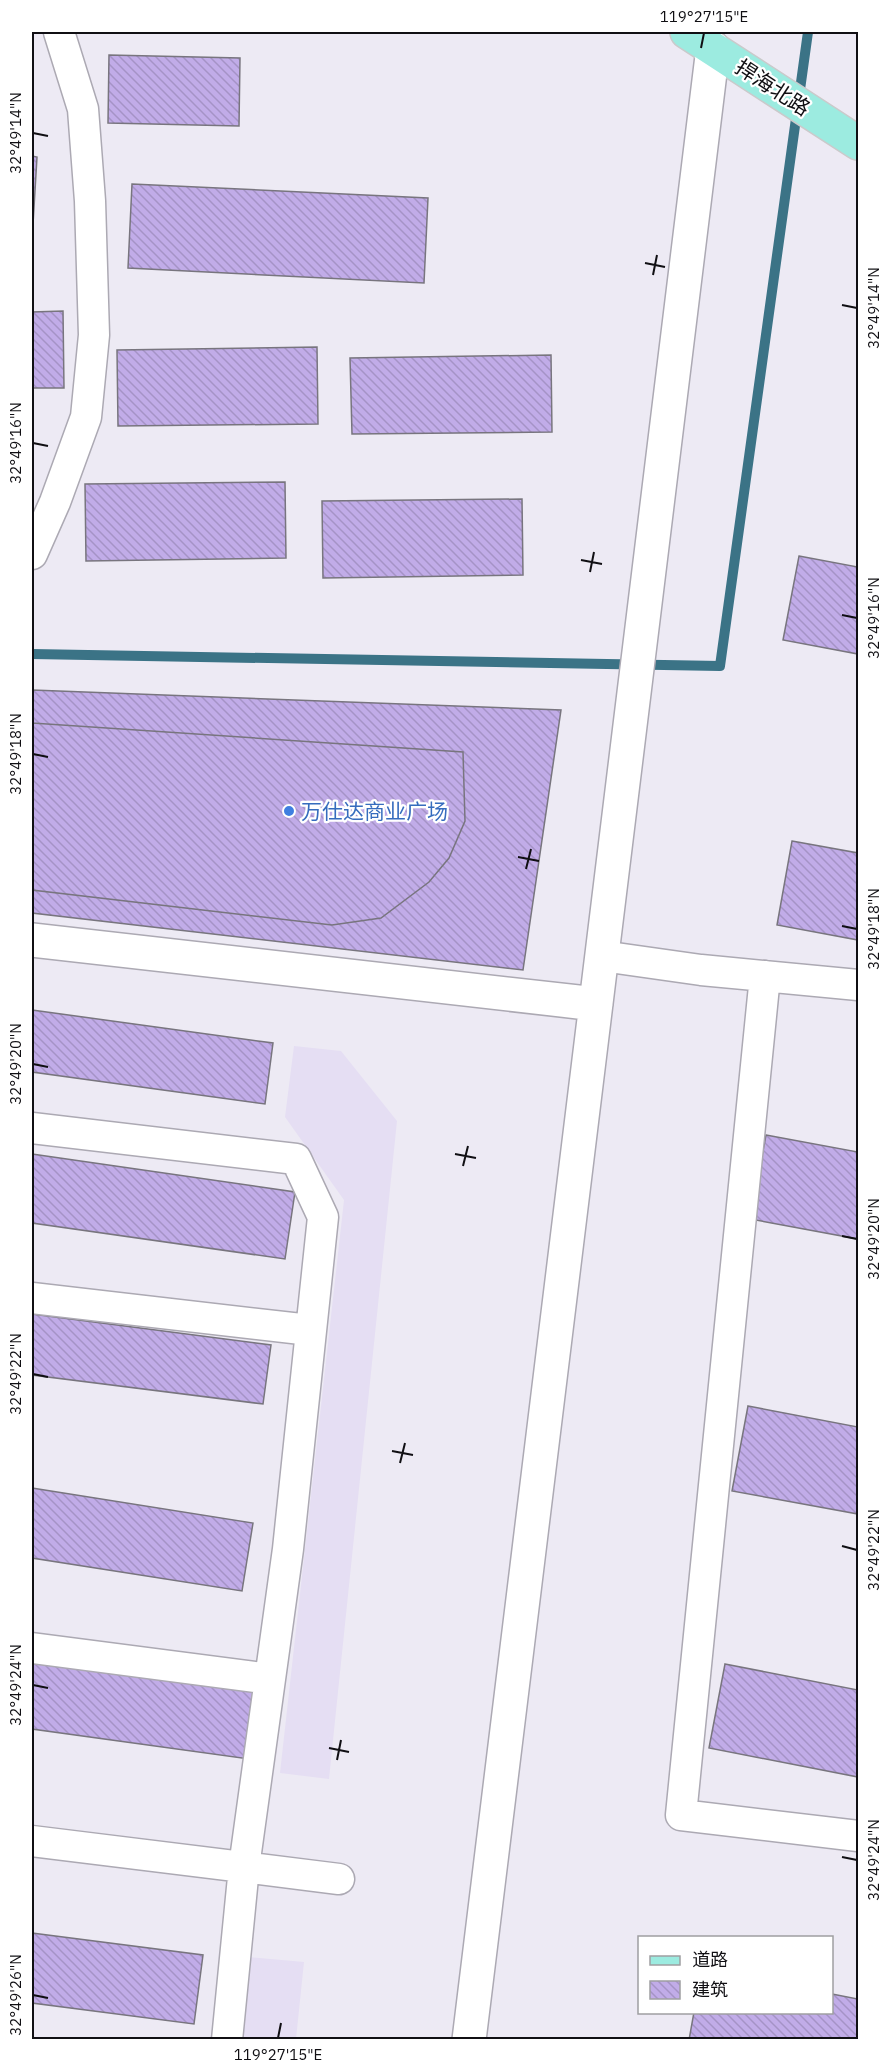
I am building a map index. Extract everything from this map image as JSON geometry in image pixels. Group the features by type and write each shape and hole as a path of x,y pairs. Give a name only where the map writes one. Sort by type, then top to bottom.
{"main road":[{"name":"捍海北路","path":"700,40 858,143"}],"street":[{"path":"32,554 55,502 86,417 94,335 90,201 83,109 59,32"},
{"path":"469,2040 602,956 700,40"},
{"path":"32,940 596,1004"},
{"path":"602,956 701,970 858,985"},
{"path":"765,976 681,1815 858,1836"},
{"path":"32,1128 296,1159 323,1216 288,1549 244,1868 226,2040"},
{"path":"32,1298 310,1330"},
{"path":"32,1648 270,1679"},
{"path":"32,1841 339,1879"}],"shaded area":[{"path":"294,1046 341,1051 397,1121 329,1779 280,1773 344,1200 285,1117"},
{"path":"248,1957 304,1962 296,2039 239,2040"}],"building":[{"path":"109,55 240,58 239,126 108,123"},
{"path":"32,156 37,157 32,241"},
{"path":"132,184 428,198 424,283 128,268"},
{"path":"63,311 64,388 32,388 32,312"},
{"path":"317,347 318,424 118,426 117,350"},
{"path":"551,355 552,432 352,434 350,358"},
{"path":"285,482 286,558 86,561 85,484"},
{"path":"522,499 523,575 323,578 322,501"},
{"path":"799,556 858,567 858,654 783,640"},
{"name":"万仕达商业广场","path":"32,690 561,710 523,970 32,913"},
{"path":"32,723 463,752 465,821 449,858 429,882 381,918 332,925 32,890"},
{"path":"792,841 858,853 858,940 777,925"},
{"path":"32,1010 273,1043 265,1104 32,1072"},
{"path":"766,1135 858,1152 858,1239 750,1219"},
{"path":"32,1154 295,1192 285,1259 32,1223"},
{"path":"32,1314 271,1345 263,1404 32,1375"},
{"path":"748,1406 858,1427 858,1514 732,1491"},
{"path":"32,1488 253,1523 242,1591 32,1558"},
{"path":"32,1657 259,1688 249,1759 32,1729"},
{"path":"725,1664 858,1690 858,1777 709,1748"},
{"path":"32,1933 203,1955 194,2024 32,2003"},
{"path":"833,1994 858,1999 858,2040 689,2040 694,2014 833,2014"}],"waterway":[{"path":"32,654 720,666 808,32"}],"place":[{"name":"万仕达商业广场","path":"289,811"}]}
